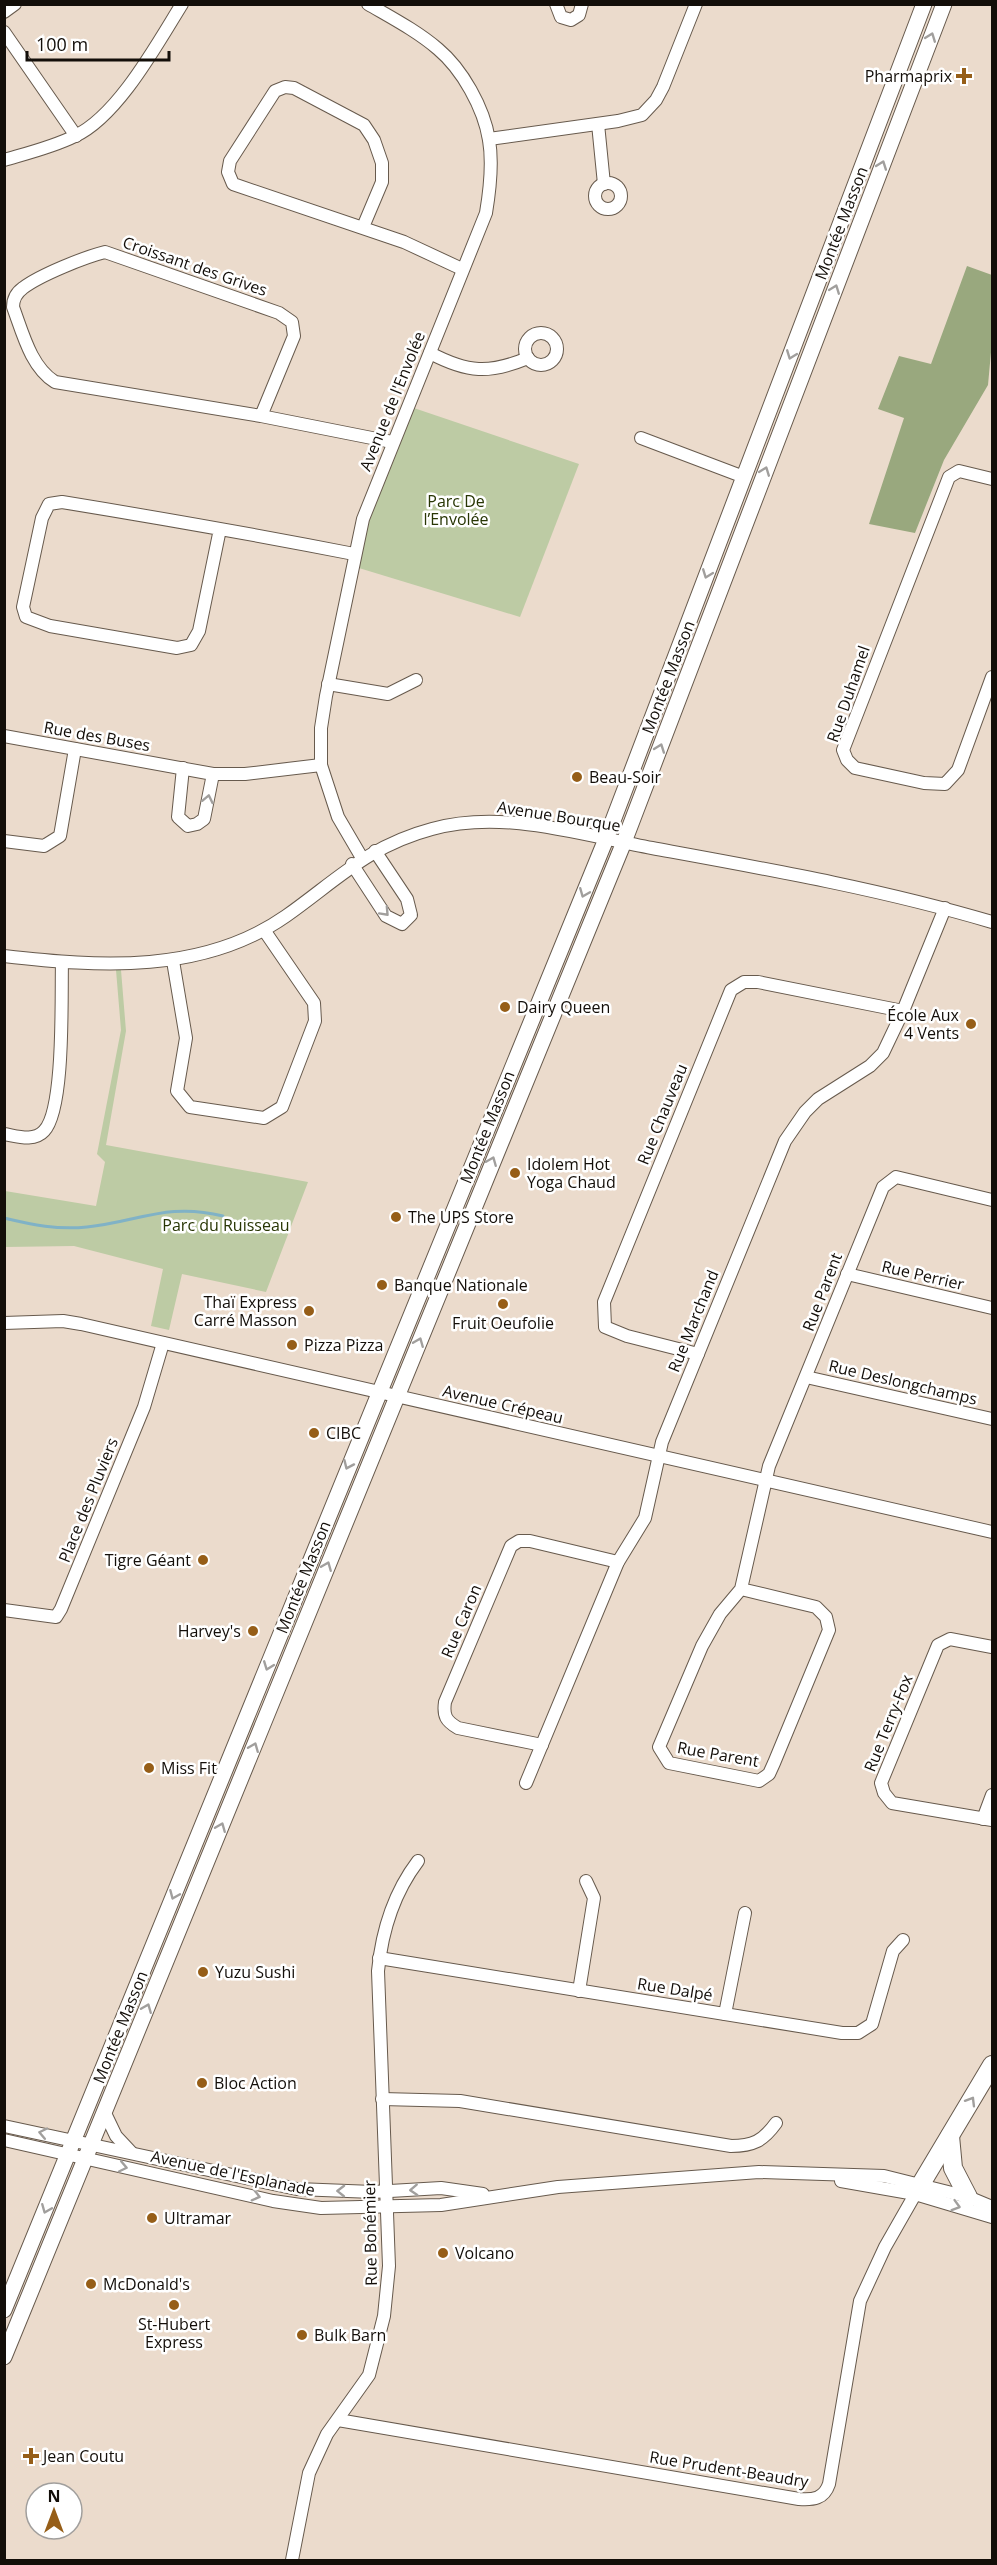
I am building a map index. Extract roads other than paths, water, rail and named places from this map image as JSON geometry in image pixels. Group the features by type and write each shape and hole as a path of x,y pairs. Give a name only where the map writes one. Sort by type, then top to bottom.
{"highway":[{"path":"918,2189 993,2065"},
{"path":"950,2136 953,2168 968,2197"}],"main road":[{"name":"Montée Masson","path":"4,2310 606,839 924,4"},
{"name":"Montée Masson","path":"4,2356 624,842 944,4"},
{"path":"488,1129 503,1135"}],"street":[{"path":"4,12 15,4"},
{"path":"4,160 76,136 112,106 134,80 182,4"},
{"name":"Avenue de l'Envolée","path":"368,4 440,50 467,84 489,139 491,177 486,213 392,442 363,519 354,554 321,728 321,765 357,861 386,916 402,924 411,915 407,899 375,851"},
{"path":"556,4 561,17 571,20 579,15 582,4"},
{"path":"489,139 598,124 642,115 656,100 696,4"},
{"path":"4,32 76,136"},
{"path":"363,227 382,182 382,163 374,140 364,125 294,88 285,87 275,91 230,161 228,172 233,184 404,242 462,269"},
{"path":"598,124 604,184"},
{"name":"Croissant des Grives","path":"261,416 294,336 292,322 279,313 105,252 91,255 22,288 13,299 13,307 41,374 55,382 261,416 392,442"},
{"path":"430,353 448,363 491,370 501,369 528,358"},
{"path":"641,438 744,477"},
{"name":"Rue Duhamel","path":"993,479 959,471 948,477 843,750 847,760 855,768 924,783 945,784 958,770 993,677"},
{"path":"220,529 199,631 190,645 177,648 104,636 35,622 26,617 23,607 42,518 49,504 62,502 220,529 354,554"},
{"path":"328,684 388,693 416,680"},
{"name":"Rue des Buses","path":"4,736 213,774 245,774 321,765"},
{"path":"4,842 44,846 60,836 75,749"},
{"path":"183,768 178,817 188,826 204,819 213,774"},
{"name":"Avenue Bourque","path":"4,956 116,965 173,961 230,944 264,930 357,861 388,843 431,829 483,822 512,823 624,842 842,884 945,908 993,922"},
{"name":"Rue Marchand","path":"526,1783 618,1562 645,1518 662,1442 785,1141 805,1112 818,1099 870,1066 883,1053 903,1011 945,908"},
{"path":"173,961 186,1038 177,1090 190,1107 264,1118 282,1107 315,1021 314,1003 264,930"},
{"path":"4,1134 30,1138 44,1132 51,1119 58,1080 62,962"},
{"name":"Rue Chauveau","path":"698,1354 627,1336 605,1327 604,1302 731,990 744,982 758,982 903,1011"},
{"name":"Rue Parent","path":"741,1589 816,1607 826,1617 829,1630 769,1774 759,1780 669,1763 660,1747 702,1646 720,1614 741,1589 769,1466 883,1187 896,1177 993,1200"},
{"name":"Rue Perrier","path":"847,1274 993,1308"},
{"name":"Avenue Crépeau","path":"4,1323 71,1322 659,1458 993,1532"},
{"name":"Place des Pluviers","path":"4,1610 56,1617 61,1610 144,1407 163,1343"},
{"name":"Rue Deslongchamps","path":"806,1377 993,1419"},
{"name":"Rue Caron","path":"542,1745 458,1728 448,1722 443,1713 445,1702 511,1546 519,1541 530,1541 618,1562"},
{"name":"Rue Terry-Fox","path":"988,1820 892,1803 884,1792 882,1783 938,1645 950,1639 993,1647"},
{"path":"988,1820 993,1795"},
{"name":"Rue Bohémier","path":"292,2560 309,2473 320,2447 369,2375 380,2340 389,2280 379,1958 387,1918 404,1879 418,1861"},
{"path":"579,1991 594,1898 586,1881"},
{"path":"725,2014 744,1914"},
{"name":"Rue Dalpé","path":"379,1958 842,2033 858,2033 866,2030 872,2024 893,1951 903,1940"},
{"path":"382,2099 460,2101 731,2146 753,2146 767,2135 776,2123"},
{"path":"104,2111 117,2136 131,2152"},
{"name":"Avenue de l'Esplanade","path":"4,2126 75,2139 293,2189 386,2191 441,2188 493,2196"},
{"name":"Avenue de l'Esplanade","path":"4,2140 292,2205 387,2208 441,2205 558,2187 707,2175 876,2175 993,2217"},
{"name":"Avenue de l'Esplanade","path":"918,2189 968,2197 993,2207"},
{"name":"Rue Prudent-Beaudry","path":"338,2420 799,2499 817,2499 824,2494 829,2484 862,2294 885,2247 918,2189"}],"waterway":[{"path":"4,1218 45,1226 76,1228 105,1225 169,1212 203,1212 223,1216"}],"place":[{"name":"Pharmaprix","path":"964,76"},
{"name":"Beau-Soir","path":"577,777"},
{"name":"Dairy Queen","path":"505,1007"},
{"name":"École Aux 4 Vents","path":"971,1024"},
{"name":"Idolem Hot Yoga Chaud","path":"515,1173"},
{"name":"The UPS Store","path":"396,1217"},
{"name":"Banque Nationale","path":"382,1285"},
{"name":"Fruit Oeufolie","path":"503,1304"},
{"name":"Thaï Express Carré Masson","path":"309,1311"},
{"name":"Pizza Pizza","path":"292,1345"},
{"name":"CIBC","path":"314,1433"},
{"name":"Tigre Géant","path":"203,1560"},
{"name":"Harvey's","path":"253,1631"},
{"name":"Miss Fit","path":"149,1768"},
{"name":"Yuzu Sushi","path":"203,1972"},
{"name":"Bloc Action","path":"202,2083"},
{"name":"Ultramar","path":"152,2218"},
{"name":"Volcano","path":"443,2253"},
{"name":"McDonald's","path":"91,2284"},
{"name":"St-Hubert Express","path":"174,2305"},
{"name":"Bulk Barn","path":"302,2335"},
{"name":"Jean Coutu","path":"31,2456"}],"park label":[{"name":"Parc De l’Envolée","path":"456,510"},
{"name":"Parc du Ruisseau","path":"226,1225"}]}
